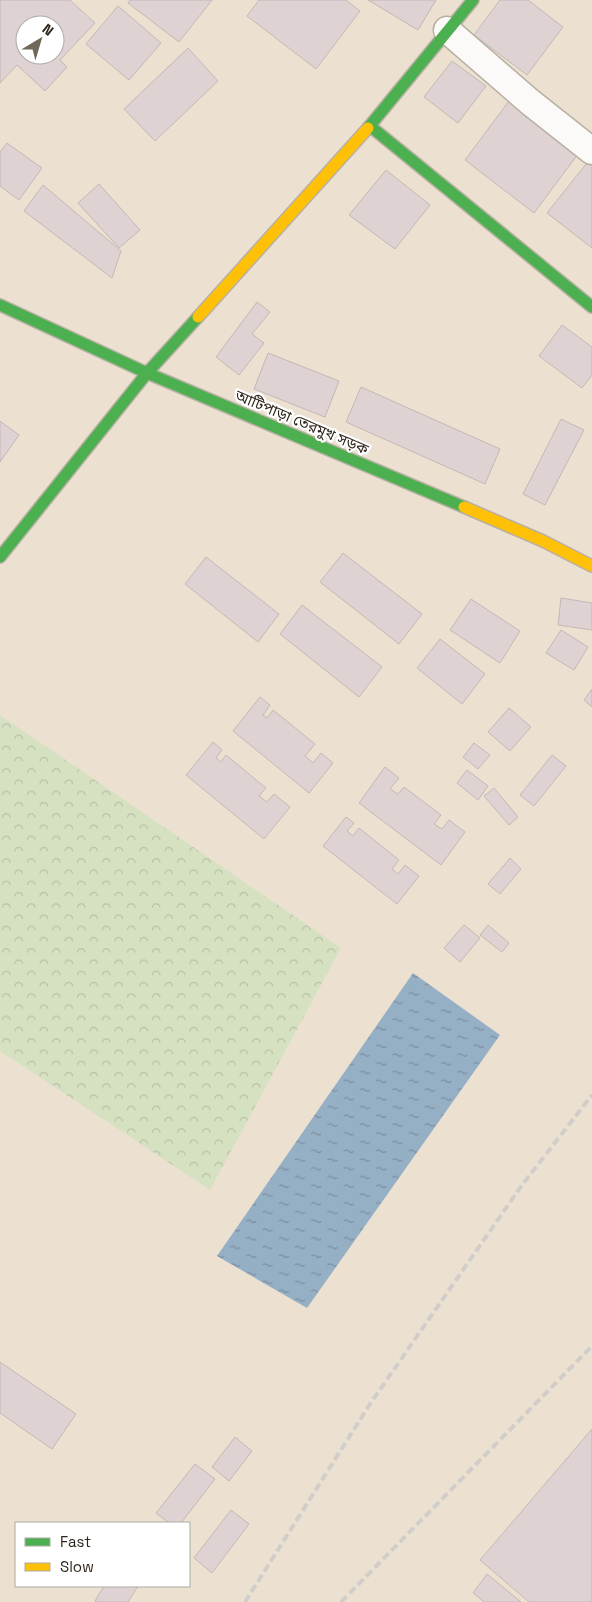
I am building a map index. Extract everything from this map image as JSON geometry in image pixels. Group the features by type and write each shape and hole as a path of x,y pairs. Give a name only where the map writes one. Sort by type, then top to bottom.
{"street":[{"path":"0,557 147,373 370,126 473,0"},
{"path":"447,30 530,102 592,151"},
{"path":"370,126 592,308"},
{"name":"আটিপাড়া তেরমুখ সড়ক","path":"0,305 147,373 543,541 592,566"}],"green space":[{"path":"0,715 341,948 210,1190 0,1051"}],"water":[{"path":"413,973 500,1035 307,1308 217,1256"}],"building":[{"path":"0,0 70,0 95,23 65,55 65,15 15,15 15,65 17,65 0,83"},
{"path":"130,0 212,0 179,42 128,3"},
{"path":"259,0 346,0 360,11 316,69 247,16"},
{"path":"368,0 436,0 418,30"},
{"path":"500,0 528,0 563,27 527,75 474,35"},
{"path":"118,6 161,43 129,80 86,44"},
{"path":"188,48 218,81 155,141 124,109"},
{"path":"452,61 486,86 458,123 424,97"},
{"path":"17,65 65,65 67,67 45,91"},
{"path":"509,101 578,154 534,213 465,160"},
{"path":"7,143 42,168 19,200 0,186 0,152"},
{"path":"590,159 592,161 592,248 547,213"},
{"path":"386,170 430,205 395,249 349,215"},
{"path":"99,184 140,230 119,248 78,203"},
{"path":"43,185 121,251 112,278 24,211"},
{"path":"257,302 270,312 252,334 264,343 239,375 216,357"},
{"path":"562,325 592,347 592,375 582,388 539,356"},
{"path":"268,353 339,381 325,417 254,389"},
{"path":"361,387 500,449 485,484 346,422"},
{"path":"561,419 584,430 545,505 523,494"},
{"path":"0,421 19,435 0,462"},
{"path":"343,553 422,614 399,644 320,582"},
{"path":"206,557 279,614 258,642 185,584"},
{"path":"561,598 592,603 592,630 558,625"},
{"path":"471,599 520,631 500,663 450,630"},
{"path":"302,605 382,667 359,697 280,634"},
{"path":"561,630 588,647 574,670 546,653"},
{"path":"440,639 485,674 462,704 417,668"},
{"path":"592,689 592,707 584,700"},
{"path":"260,697 270,705 263,715 267,718 273,710 315,744 305,756 313,763 321,753 333,763 309,793 233,731"},
{"path":"509,708 531,727 510,751 488,732"},
{"path":"213,742 222,750 216,758 221,762 226,755 266,788 259,796 267,802 274,794 290,807 264,839 186,775"},
{"path":"474,743 490,755 478,769 463,757"},
{"path":"552,755 566,766 534,806 520,795"},
{"path":"385,767 399,778 390,789 398,794 404,787 441,815 434,824 442,829 449,820 465,832 441,865 359,803"},
{"path":"467,770 488,786 478,800 457,783"},
{"path":"494,788 518,817 509,825 484,796"},
{"path":"346,817 354,823 347,831 353,836 359,828 399,860 392,869 398,874 405,865 419,876 397,904 323,846"},
{"path":"510,858 521,869 500,894 488,884"},
{"path":"464,925 480,938 460,962 444,948"},
{"path":"488,925 509,943 502,952 480,935"},
{"path":"0,1362 76,1414 52,1449 0,1413"},
{"path":"592,1429 592,1602 529,1602 480,1560"},
{"path":"235,1437 252,1451 229,1481 212,1467"},
{"path":"195,1464 215,1479 182,1522 168,1522 156,1513"},
{"path":"231,1510 249,1524 212,1573 194,1558"},
{"path":"487,1574 521,1602 484,1602 473,1593"},
{"path":"103,1587 137,1587 128,1602 95,1601"}],"railway":[{"path":"245,1602 370,1404 522,1185 592,1095"},
{"path":"341,1602 592,1346"}],"traffic: fast":[{"path":"368,128 473,0"},
{"path":"370,126 592,307"},
{"path":"0,305 147,373 464,507"},
{"path":"0,557 147,373 198,317"}],"traffic: slow":[{"path":"198,317 368,128"},
{"path":"464,507 543,541 592,566"}]}
